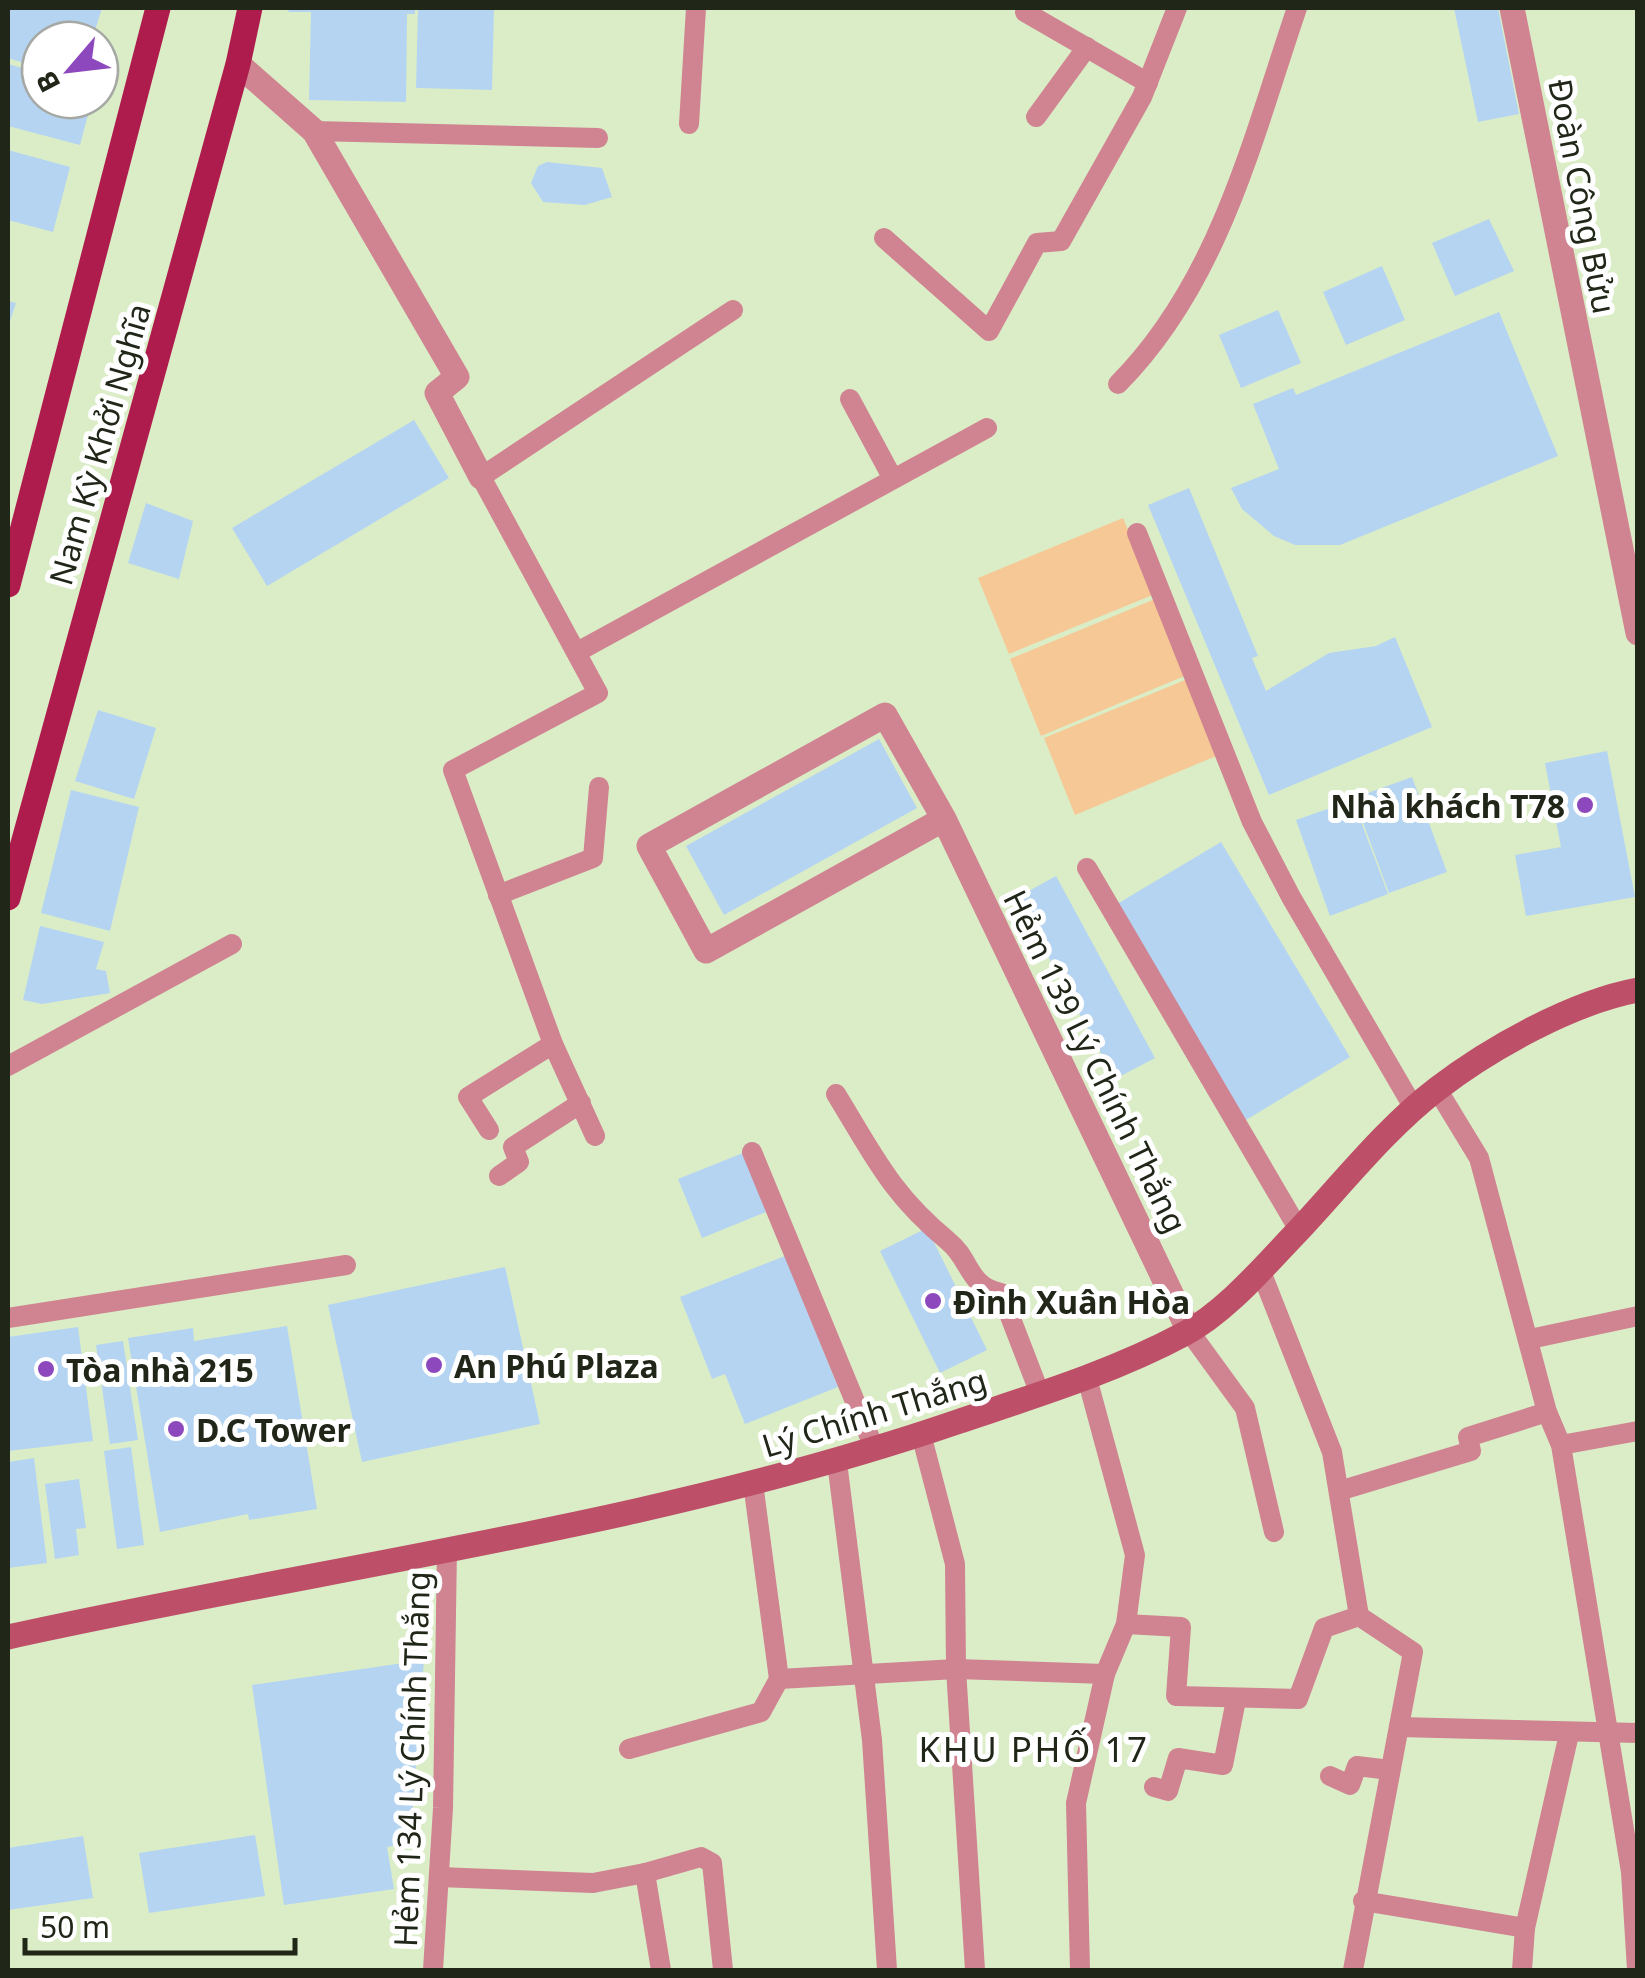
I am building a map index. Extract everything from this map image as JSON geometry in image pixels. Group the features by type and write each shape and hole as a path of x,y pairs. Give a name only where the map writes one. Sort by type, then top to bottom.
{"main road":[{"name":"Nam Kỳ Khởi Nghĩa","path":"8,585 158,8"},
{"name":"Nam Kỳ Khởi Nghĩa","path":"8,898 238,64 250,8"},
{"name":"Lý Chính Thắng","path":"8,1637 753,1483 837,1462 1087,1378 1189,1332 1260,1270 1437,1089 1596,998 1638,990"}],"street":[{"name":"Đoàn Công Bửu","path":"1512,8 1638,633"},
{"path":"238,64 314,131 456,377 437,392 481,477"},
{"name":"Hẻm 139 Lý Chính Thắng","path":"944,819 706,951 649,846 885,715 944,819 1189,1332"}],"lane":[{"path":"688,124 696,8"},
{"path":"884,238 989,331 1038,243 1060,240 1148,83 1177,8"},
{"path":"1118,384 1154,347 1219,237 1296,8"},
{"path":"1025,12 1148,83"},
{"path":"1036,117 1086,47"},
{"path":"314,131 598,138"},
{"path":"596,1136 553,1044 453,770 598,693 481,477 733,310"},
{"path":"850,400 893,479"},
{"path":"579,652 987,428"},
{"path":"1137,533 1252,822 1290,897 1415,1110"},
{"path":"498,894 593,858 599,786"},
{"path":"1086,868 1299,1230"},
{"path":"8,1066 232,944"},
{"path":"489,1130 468,1097 553,1044"},
{"path":"1437,1089 1479,1158 1547,1412 1561,1445 1631,1872 1637,1970"},
{"path":"836,1094 897,1195 950,1242 977,1282 1000,1293 1040,1394"},
{"path":"499,1176 519,1162 513,1146 581,1103"},
{"path":"752,1152 875,1450"},
{"path":"8,1318 346,1266"},
{"path":"1260,1270 1332,1452 1360,1616 1413,1652 1353,1970"},
{"path":"1530,1339 1638,1316"},
{"path":"1189,1332 1245,1408 1274,1532"},
{"path":"1080,1970 1076,1803 1105,1674 1126,1624 1135,1556 1087,1378"},
{"path":"1339,1490 1471,1451 1468,1437 1547,1412"},
{"path":"1561,1445 1638,1431"},
{"path":"921,1434 955,1564 956,1669 975,1970"},
{"path":"837,1462 865,1674 887,1970"},
{"path":"629,1749 761,1712 779,1679 753,1483"},
{"name":"Hẻm 134 Lý Chính Thắng","path":"433,1970 448,1548"},
{"path":"1126,1624 1181,1627 1176,1696 1298,1699 1324,1628 1360,1616"},
{"path":"779,1679 956,1669 1105,1674"},
{"path":"1154,1788 1168,1791 1178,1758 1223,1765 1236,1700"},
{"path":"1399,1727 1638,1733"},
{"path":"1522,1970 1525,1928 1569,1734"},
{"path":"1330,1776 1350,1785 1357,1766 1390,1770"},
{"path":"439,1877 593,1883 701,1857 712,1863 723,1970"},
{"path":"645,1872 661,1970"},
{"path":"1363,1901 1525,1928"}],"shaded area":[{"path":"1123,518 1155,594 1009,654 978,578"},
{"path":"1155,599 1187,675 1041,736 1010,659"},
{"path":"1190,678 1221,754 1075,815 1044,738"}],"building":[{"path":"8,8 102,8 98,20 20,20 20,62 8,58"},
{"path":"290,8 415,8 415,14 407,14 406,102 309,100 311,12 288,12"},
{"path":"418,8 494,8 492,90 416,88"},
{"path":"1454,8 1498,8 1519,114 1478,122"},
{"path":"8,64 20,67 20,120 87,120 80,145 8,126"},
{"path":"8,150 70,167 53,232 8,220"},
{"path":"547,162 602,168 612,197 585,205 543,202 531,183 538,166"},
{"path":"1489,219 1514,271 1455,296 1432,243"},
{"path":"1382,266 1405,320 1346,345 1323,292"},
{"path":"8,301 16,303 8,327"},
{"path":"1278,310 1301,363 1241,388 1219,335"},
{"path":"1499,312 1558,456 1340,545 1295,545 1274,536 1242,509 1231,488 1279,469 1253,404 1293,388 1296,395"},
{"path":"414,420 449,478 267,586 232,528"},
{"path":"1189,488 1258,656 1252,658 1266,691 1329,653 1376,646 1395,637 1432,727 1269,795 1148,505"},
{"path":"146,503 193,521 179,579 128,563"},
{"path":"98,710 156,728 134,799 75,781"},
{"path":"879,739 917,808 724,915 686,846"},
{"name":"Nhà khách T78","path":"1607,751 1635,897 1526,916 1515,855 1561,847 1545,763"},
{"path":"1412,777 1447,872 1389,893 1354,798"},
{"path":"71,790 139,807 110,931 41,913"},
{"path":"1353,800 1388,894 1330,916 1296,820"},
{"path":"1221,842 1350,1057 1246,1120 1117,904"},
{"path":"1056,876 1155,1058 1115,1079 1016,898"},
{"path":"40,926 104,942 96,969 106,971 110,993 42,1004 23,1000"},
{"path":"743,1153 766,1212 702,1238 678,1179"},
{"name":"Đình Xuân Hòa","path":"927,1228 987,1350 940,1373 880,1251"},
{"path":"785,1256 838,1387 745,1424 725,1374 712,1379 680,1297"},
{"name":"An Phú Plaza","path":"505,1267 540,1424 362,1462 328,1305"},
{"path":"287,1326 317,1509 249,1520 248,1514 160,1532 128,1338 193,1328 194,1341"},
{"name":"Tòa nhà 215","path":"78,1327 93,1441 8,1451 8,1337"},
{"path":"123,1341 138,1440 110,1444 96,1345"},
{"path":"131,1447 144,1545 117,1549 104,1451"},
{"path":"34,1458 47,1563 8,1568 8,1462"},
{"path":"79,1479 86,1528 76,1529 79,1555 55,1559 45,1484"},
{"path":"424,1660 410,1843 387,1847 394,1889 284,1905 252,1685"},
{"path":"255,1835 265,1896 149,1913 139,1853"},
{"path":"83,1836 93,1898 8,1910 8,1848"}],"place":[{"name":"Nhà khách T78","path":"1585,805"},
{"name":"Đình Xuân Hòa","path":"933,1301"},
{"name":"An Phú Plaza","path":"434,1365"},
{"name":"Tòa nhà 215","path":"46,1369"},
{"name":"D.C Tower","path":"176,1429"}],"district":[{"name":"KHU PHỐ 17","path":"1034,1748"}]}
